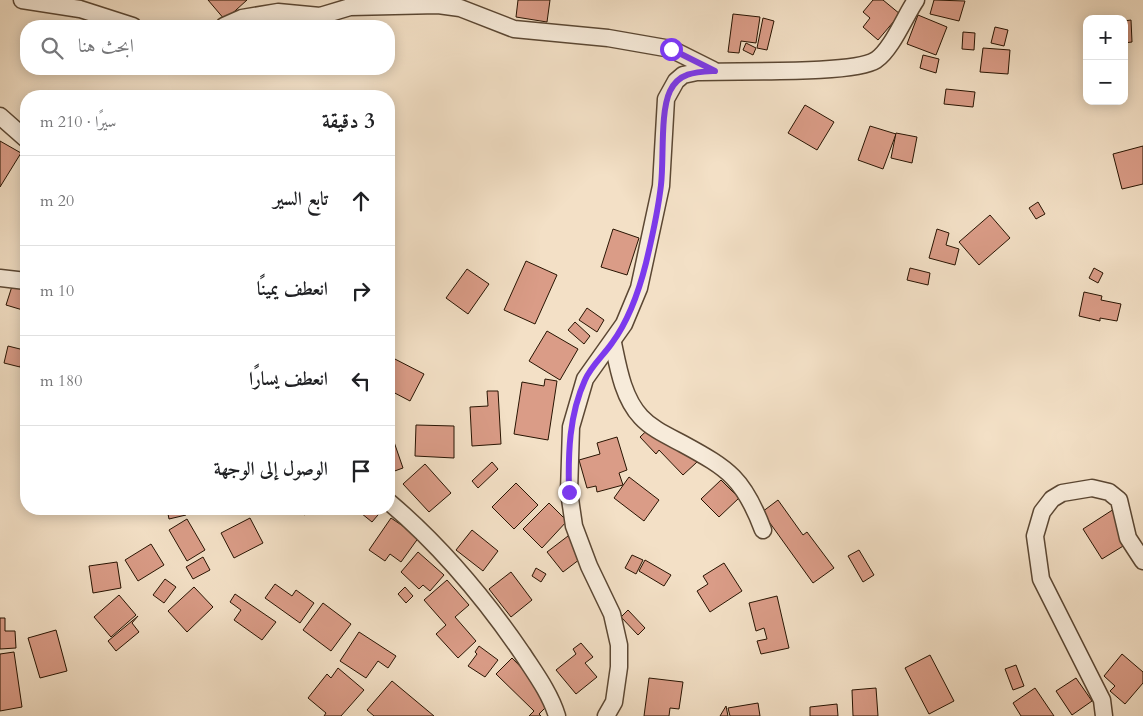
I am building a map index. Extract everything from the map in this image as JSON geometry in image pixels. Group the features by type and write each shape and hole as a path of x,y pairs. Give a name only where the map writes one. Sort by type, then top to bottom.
{"street":[{"path":"22,0 80,9 114,20"},
{"path":"606,716 614,702 619,667 617,629 589,566 574,526 568,472 571,427 580,393 593,366 612,343 632,306 646,261 661,186 666,99 676,81 683,75 715,71 836,69 870,63 877,59 887,48 916,0"},
{"path":"238,20 278,12 320,16 350,7 438,5 460,8 514,29 608,38 671,49 715,71"},
{"path":"0,116 20,134"},
{"path":"0,278 20,280"},
{"path":"612,343 626,392 641,417 659,432 731,473 745,492 763,530"},
{"path":"1104,716 1102,700 1041,579 1035,536 1042,512 1052,499 1062,493 1092,488 1109,492 1119,500 1128,538 1143,561"},
{"path":"395,507 420,528 449,557 485,602 544,687 557,716"}],"building":[{"path":"208,0 247,0 225,20"},
{"path":"518,0 550,0 547,22 516,17"},
{"path":"873,0 883,0 900,14 878,40 863,27 870,18 863,12"},
{"path":"934,0 965,1 959,21 930,14"},
{"path":"733,14 760,17 756,43 741,41 739,53 728,52"},
{"path":"918,15 947,27 936,55 907,44"},
{"path":"763,18 774,21 767,50 757,48"},
{"path":"1128,20 1131,20 1132,42 1128,42"},
{"path":"995,27 1008,30 1004,46 991,43"},
{"path":"963,32 975,33 974,50 962,49"},
{"path":"746,43 756,48 753,55 743,50"},
{"path":"983,48 1010,50 1008,74 980,72"},
{"path":"923,55 939,59 936,73 920,68"},
{"path":"946,89 975,92 973,107 944,104"},
{"path":"805,105 834,122 817,150 788,133"},
{"path":"870,126 896,134 883,169 858,160"},
{"path":"896,133 917,137 912,163 891,158"},
{"path":"0,141 20,152 20,155 0,187"},
{"path":"1143,146 1143,184 1122,189 1113,154"},
{"path":"1038,202 1045,214 1036,219 1029,208"},
{"path":"990,215 1010,238 979,265 959,242"},
{"path":"613,229 639,238 627,275 601,267"},
{"path":"937,229 949,233 946,245 959,249 955,265 929,258"},
{"path":"526,261 557,275 535,324 504,310"},
{"path":"910,268 930,273 928,285 907,280"},
{"path":"1094,268 1103,273 1098,283 1089,278"},
{"path":"467,269 489,284 468,314 446,298"},
{"path":"14,280 20,282 20,309 6,305"},
{"path":"1084,292 1102,296 1101,300 1121,304 1117,321 1100,318 1100,321 1079,316"},
{"path":"587,308 604,320 597,332 579,320"},
{"path":"575,322 590,336 584,344 568,330"},
{"path":"547,331 578,349 560,380 529,361"},
{"path":"8,346 20,349 20,367 4,363"},
{"path":"395,359 424,374 410,401 395,393"},
{"path":"545,379 557,381 548,440 514,434 522,382 544,386"},
{"path":"487,391 498,391 501,444 472,446 470,407 488,406"},
{"path":"657,421 697,462 683,475 659,450 656,454 640,437"},
{"path":"416,425 454,426 454,458 415,456"},
{"path":"617,437 627,470 619,473 623,485 597,492 596,486 587,488 579,460 600,454 597,443"},
{"path":"395,445 403,468 395,471"},
{"path":"492,462 498,469 478,488 472,481"},
{"path":"425,464 451,493 429,512 403,484"},
{"path":"629,477 659,500 644,521 614,498"},
{"path":"721,480 739,498 719,517 701,499"},
{"path":"516,483 538,505 514,529 492,507"},
{"path":"778,500 803,535 807,532 834,568 813,583 762,512"},
{"path":"549,503 567,521 542,548 523,529"},
{"path":"1114,509 1133,540 1102,559 1083,529"},
{"path":"168,515 186,515 169,519"},
{"path":"363,515 378,515 372,522"},
{"path":"250,518 263,543 234,558 221,533"},
{"path":"391,518 419,537 401,562 390,554 385,561 369,550"},
{"path":"187,519 205,550 187,561 169,530"},
{"path":"472,530 498,551 483,571 456,550"},
{"path":"568,536 584,556 563,572 547,552"},
{"path":"151,544 164,565 138,581 125,560"},
{"path":"859,550 874,575 863,582 848,556"},
{"path":"418,552 444,575 430,591 423,585 419,589 401,572"},
{"path":"632,555 643,560 636,574 625,568"},
{"path":"203,557 210,570 193,579 186,567"},
{"path":"645,560 671,575 664,586 639,571"},
{"path":"117,562 121,588 93,593 89,566"},
{"path":"724,563 742,591 710,612 697,591 708,584 703,576"},
{"path":"536,568 546,574 541,582 532,576"},
{"path":"511,572 532,600 511,617 489,589"},
{"path":"165,579 176,587 164,603 153,595"},
{"path":"447,580 469,605 455,617 476,641 458,658 436,634 446,625 424,600"},
{"path":"275,584 292,596 296,590 314,603 300,623 265,598"},
{"path":"194,587 213,607 187,632 168,611"},
{"path":"405,587 413,596 406,603 398,594"},
{"path":"235,594 276,622 262,640 234,620 241,610 230,602"},
{"path":"119,595 136,615 111,637 94,617"},
{"path":"777,596 789,648 761,654 757,641 767,639 764,628 756,631 749,603"},
{"path":"323,603 351,624 331,651 303,630"},
{"path":"628,610 645,628 638,635 621,617"},
{"path":"138,616 132,623 139,632 116,651 108,641"},
{"path":"0,618 5,618 5,631 15,631 16,648 0,649"},
{"path":"56,630 67,671 40,678 28,638"},
{"path":"359,632 396,656 388,668 378,661 366,678 340,661"},
{"path":"581,643 593,657 585,663 597,677 576,694 556,670 576,654 573,649"},
{"path":"479,646 498,660 485,677 468,666 477,654 475,652"},
{"path":"14,652 22,707 0,711 0,654"},
{"path":"1122,654 1143,672 1143,683 1125,704 1110,691 1115,686 1104,676"},
{"path":"930,655 954,701 929,714 905,668"},
{"path":"512,658 553,700 539,714 541,716 529,716 534,711 496,674"},
{"path":"1016,665 1024,686 1013,690 1005,669"},
{"path":"338,668 364,690 341,716 324,716 326,713 308,698 327,674 331,678"},
{"path":"649,678 683,682 679,709 670,708 669,716 644,716"},
{"path":"1076,678 1092,701 1072,715 1056,691"},
{"path":"392,681 434,716 374,716 367,710"},
{"path":"876,688 878,716 853,716 852,690"},
{"path":"1035,688 1054,716 1021,716 1013,703"},
{"path":"758,703 760,716 730,716 728,708"},
{"path":"837,704 838,716 810,716 810,707"},
{"path":"726,706 728,716 720,716"}],"route":[{"path":"569,492 568,472 571,427 580,393 585,379 593,366 612,343 624,324 639,288 646,261 661,186 666,99 676,81 683,75 715,71 671,49"}]}
